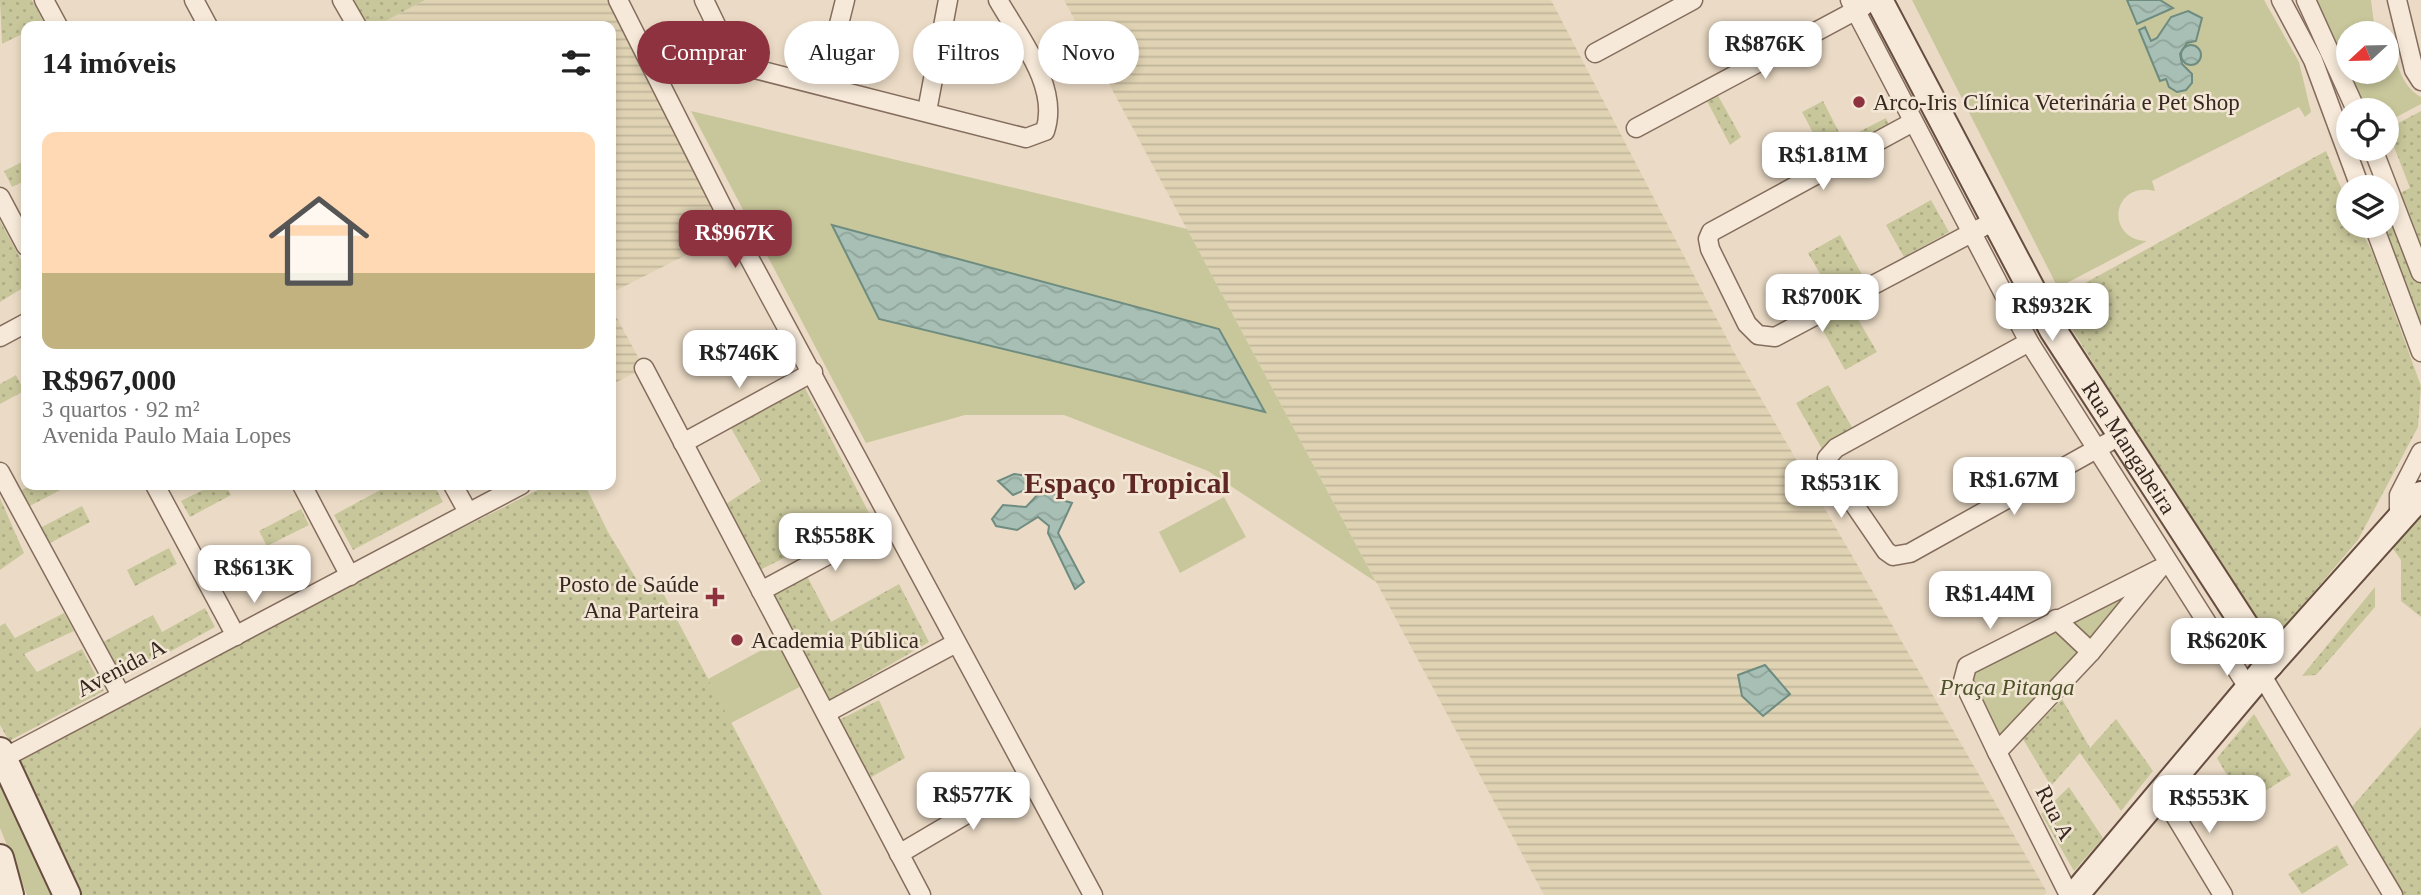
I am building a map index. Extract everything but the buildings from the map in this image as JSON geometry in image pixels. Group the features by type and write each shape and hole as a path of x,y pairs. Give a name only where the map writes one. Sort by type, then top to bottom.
{"street":[{"path":"44,0 55,21"},
{"path":"194,0 205,21"},
{"path":"342,0 354,21"},
{"path":"618,0 733,228 1093,895"},
{"path":"704,0 735,61 747,67 1026,138 1045,131 1050,115 1045,87 998,0"},
{"path":"713,18 718,0"},
{"path":"824,85 845,0"},
{"path":"927,111 948,0"},
{"path":"1595,53 1693,0"},
{"path":"2281,0 2313,60 2336,113"},
{"path":"2306,0 2351,98"},
{"path":"2396,0 2414,70 2421,81"},
{"path":"1636,128 1866,3 1913,122 2029,342 2109,442 2163,565 2260,676 2393,895"},
{"name":"Rua Mangabeira","path":"1866,3 1994,222 2053,330 2109,442 2260,676"},
{"path":"1913,122 1718,227 1708,239 1748,324 1766,339 1775,337 1994,222"},
{"path":"0,197 21,237"},
{"path":"2387,238 2421,352"},
{"path":"2394,238 2421,273"},
{"path":"0,337 21,326"},
{"path":"2029,342 1836,447 1827,458 1832,472 1886,551 1893,556 1910,553 2109,442"},
{"path":"644,368 921,895"},
{"path":"683,443 813,372"},
{"path":"2410,518 2399,495 2421,452"},
{"path":"0,472 121,695"},
{"path":"158,490 236,636"},
{"path":"305,490 350,576"},
{"path":"456,490 468,512"},
{"name":"Avenida A","path":"1,756 236,636 511,490"},
{"path":"2075,895 2260,676 2410,518 2421,495"},
{"path":"761,591 891,521"},
{"path":"2163,565 2091,652 1997,752 1963,681 1963,672 1971,662 2163,565"},
{"path":"2056,619 2091,652"},
{"path":"826,713 956,643"},
{"name":"Rua A","path":"1997,752 2069,895"},
{"path":"1,756 67,895"},
{"path":"899,854 1028,778"},
{"path":"2162,794 2223,895"},
{"path":"0,858 10,895"}],"shaded area":[{"path":"425,0 615,0 637,47 637,84 655,84 726,235 616,290 616,21 385,21"},
{"path":"1064,0 1551,0 1734,352 2047,892 2044,895 1544,895 1109,84 1139,84 1139,21 1075,21"},
{"path":"616,316 644,368 616,382"}],"green space":[{"path":"0,0 32,0 43,21 21,21 21,34 2,44"},
{"path":"342,0 425,0 385,21 354,21"},
{"path":"1912,0 2264,0 2299,62 2311,112 2305,117 2299,107 2152,181 2155,191 2141,190 2130,194 2122,201 2119,221 2124,231 2133,238 2147,241 2061,286 2056,284"},
{"path":"2313,0 2371,0 2374,21 2336,21 2336,47"},
{"path":"2399,69 2407,85 2421,97 2421,104 2399,116 2399,98 2361,98 2354,84 2399,84"},
{"path":"1716,92 1741,137 1730,145 1707,101"},
{"path":"1823,101 1843,140 1886,118 1889,126 1827,159 1802,112"},
{"path":"691,111 1187,229 1376,582 1208,471 1064,415 965,415 866,443"},
{"path":"2421,111 2421,352 2380,238 2399,238 2399,194 2410,188 2399,160 2399,123"},
{"path":"2326,151 2336,176 2336,238 2365,238 2372,251 2421,386 2418,427 2358,540 2268,646 2054,300"},
{"path":"21,162 21,182 12,187 4,171"},
{"path":"1931,200 1949,232 1904,257 1886,225"},
{"path":"0,221 21,260 21,289 0,302"},
{"path":"1840,235 1865,280 1834,298 1808,253"},
{"path":"1851,307 1877,352 1845,370 1820,325"},
{"path":"16,375 21,393 0,404 0,384"},
{"path":"1828,385 1854,431 1822,449 1796,403"},
{"path":"805,388 870,515 760,570 726,504 761,481 731,428"},
{"path":"22,490 60,490 28,507 20,491"},
{"path":"203,490 228,490 231,495 190,517 181,501"},
{"path":"380,490 437,490 443,502 353,550 334,515"},
{"path":"538,490 587,490 608,532 640,585 663,593 822,895 67,895 4,758"},
{"path":"2421,495 2421,617 2401,601 2401,560 2386,539"},
{"path":"1224,497 1246,537 1180,573 1159,532"},
{"path":"0,498 24,553 0,570"},
{"path":"82,506 90,522 48,544 40,528"},
{"path":"301,509 309,525 267,546 259,531"},
{"path":"169,548 177,564 135,586 127,570"},
{"name":"Praça Pitanga","path":"2159,569 1997,752 1963,672"},
{"path":"806,574 831,622 899,584 929,642 828,701 771,593"},
{"path":"2375,587 2375,607 2316,675 2302,676"},
{"path":"205,608 215,627 122,678 103,642 153,615 162,632"},
{"path":"64,613 74,631 24,654 37,672 82,649 104,691 9,741 0,725 0,626 5,623 15,638"},
{"path":"786,637 809,682 731,723 708,679"},
{"path":"2062,699 2090,748 2116,719 2153,771 2121,811 2080,753 2051,786 2023,739"},
{"path":"879,700 905,758 868,779 839,720"},
{"path":"2254,714 2291,775 2244,804 2217,758"},
{"path":"2421,727 2421,895 2393,895 2345,815"},
{"path":"0,779 53,895 27,895 0,828"},
{"path":"2069,787 2103,838 2074,871 2041,814"},
{"path":"2337,845 2348,865 2302,894 2288,874"}],"water":[{"path":"2127,0 2160,0 2173,8 2137,24"},
{"path":"2188,11 2202,18 2196,41 2187,43 2180,54 2182,64 2192,74 2192,83 2186,90 2177,92 2169,87 2166,79 2160,81 2139,30 2145,27 2151,41 2157,38 2171,17"},
{"path":"2191,45 2198,48 2201,55 2198,62 2191,65 2184,62 2181,55 2184,48"},
{"path":"832,225 1219,329 1265,412 879,319"},
{"path":"1014,474 1028,476 1027,489 1013,495 998,481"},
{"path":"1049,488 1062,500 1072,503 1058,533 1084,582 1075,589 1048,533 1049,526 1038,517 1017,530 996,526 992,519 1003,505 1026,507 1040,492"},
{"path":"1765,665 1790,694 1763,716 1742,696 1738,675"}],"place":[{"name":"Arco-Iris Clínica Veterinária e Pet Shop","path":"1859,102"},
{"name":"Posto de Saúde Ana Parteira","path":"715,597"},
{"name":"Academia Pública","path":"737,640"}],"district":[{"name":"Espaço Tropical","path":"1127,482"}]}
